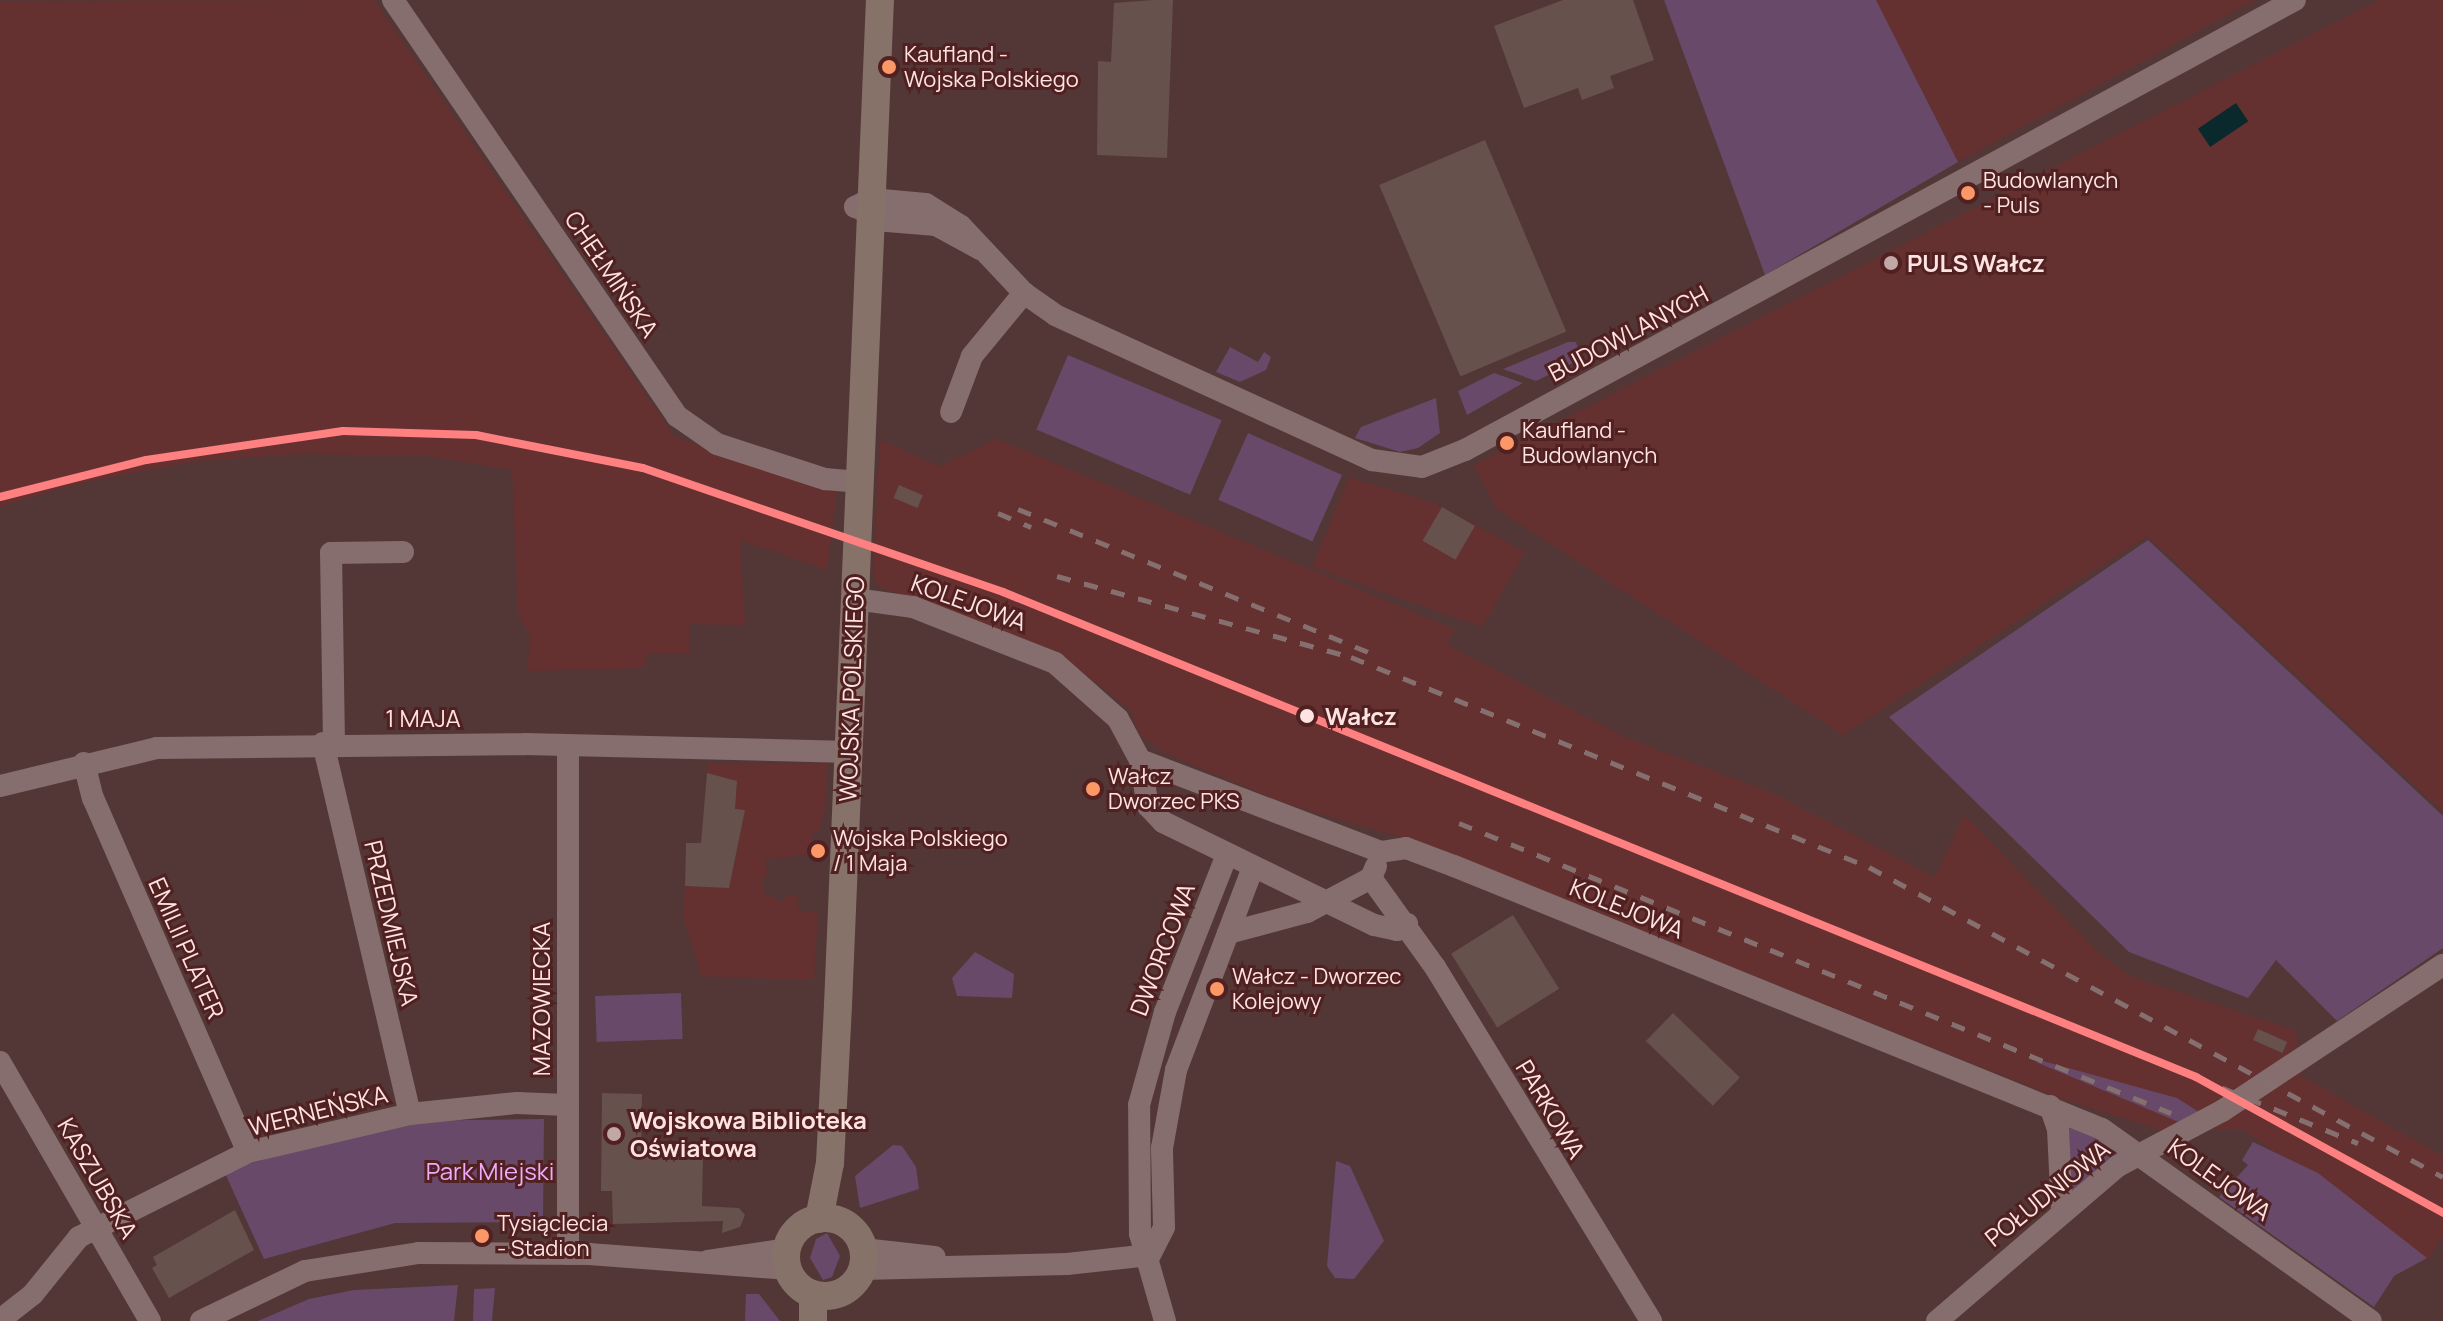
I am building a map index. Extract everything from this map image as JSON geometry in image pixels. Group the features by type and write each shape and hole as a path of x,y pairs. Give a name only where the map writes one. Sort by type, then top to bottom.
{"main road":[{"name":"WOJSKA POLSKIEGO","path":"828,1220 868,269 865,207 868,0"},
{"name":"WOJSKA POLSKIEGO","path":"858,468 851,323 865,207 880,0"},
{"path":"828,1220 862,1259 845,1291 822,1308 787,1259 793,1235 828,1220"}],"street":[{"name":"CHEŁMIŃSKA","path":"393,0 677,416 717,444 825,479 858,468"},
{"name":"BUDOWLANYCH","path":"865,207 926,204 961,226 1024,293 1055,315 1372,460 1422,467 1465,450 2295,0"},
{"name":"BUDOWLANYCH","path":"865,207 903,222 936,225 980,249"},
{"path":"868,269 883,239 903,222"},
{"path":"951,412 972,356 1024,293"},
{"name":"PRZEDMIEJSKA","path":"403,552 331,553 329,743 410,1114"},
{"name":"KOLEJOWA","path":"855,599 913,607 1055,663 1118,719 1140,760 1381,852 1406,848 2050,1106 2139,1152 2371,1321"},
{"name":"1 MAJA","path":"0,786 84,763 157,748 329,743 850,752"},
{"name":"MAZOWIECKA","path":"568,745 568,1254"},
{"path":"1140,760 1148,806 1163,822 1226,857 1327,899 1374,925 1397,930 1407,924"},
{"name":"EMILII PLATER","path":"84,763 93,798 248,1152"},
{"path":"1228,933 1307,912 1371,878 1381,852"},
{"name":"DWORCOWA","path":"1165,1321 1150,1255 1140,1234 1135,1178 1148,1062 1226,857"},
{"path":"862,1259 1051,1265 1150,1255 1164,1227 1162,1148 1176,1070 1253,867"},
{"name":"PARKOWA","path":"1371,878 1407,924 1651,1321"},
{"name":"POŁUDNIOWA","path":"1948,1317 2062,1211 2139,1152 2222,1111 2443,965"},
{"name":"KASZUBSKA","path":"0,1062 150,1321"},
{"path":"1148,1062 1176,1070"},
{"name":"WERNEŃSKA","path":"0,1320 97,1226 248,1152 410,1114 517,1103 567,1105"},
{"path":"2050,1106 2058,1129 2062,1211"},
{"path":"201,1321 271,1284 342,1263 419,1253 568,1254 707,1262 787,1259"}],"shaded area":[{"path":"374,0 675,437 837,493 827,570 740,540 745,625 689,624 689,654 646,653 644,668 527,671 530,636 518,615 512,470 429,456 298,454 197,461 73,485 0,507 0,1"},
{"path":"1876,0 2255,0 1958,162"},
{"path":"2379,0 2443,0 2443,812 2147,536 1843,735 1496,508 1474,465"},
{"path":"997,439 1454,629 1447,645 1627,738 1771,792 1935,877 1964,815 2100,954 2130,976 2296,1031 2301,1076 2443,1156 2443,1236 2427,1261 2244,1130 2161,1130 2059,1098 1427,845 1284,803 1167,754 1139,734 1130,709 1063,657 878,586 873,574 880,440 939,466"},
{"path":"1349,477 1437,504 1525,552 1482,627 1312,567"},
{"path":"708,764 827,764 825,810 819,832 811,833 817,854 766,859 767,878 761,878 766,895 784,902 785,896 797,896 799,911 818,911 814,980 701,976 683,915 685,886 729,888 745,810 735,809 737,781 707,773"}],"green space":[{"path":"1664,0 1876,0 1958,162 1765,275"},
{"path":"1568,342 1576,342 1581,359 1536,381 1503,369"},
{"path":"1230,347 1258,362 1264,352 1271,357 1266,370 1240,382 1216,372"},
{"path":"1068,355 1222,420 1190,495 1036,430"},
{"path":"1494,373 1523,383 1467,415 1458,391"},
{"path":"1436,398 1440,433 1418,448 1400,452 1355,438 1361,427"},
{"path":"1248,433 1342,475 1312,542 1218,500"},
{"path":"2148,540 2443,816 2443,948 2337,1021 2276,960 2248,998 2129,952 1889,717"},
{"path":"975,952 1014,974 1012,998 957,996 952,978"},
{"path":"681,993 683,1039 597,1042 595,996"},
{"path":"2043,1061 2177,1098 2199,1112 2181,1123 2036,1062"},
{"name":"Park Miejski","path":"544,1119 543,1222 395,1223 264,1259 224,1171 398,1121"},
{"path":"2067,1120 2123,1150 2069,1195"},
{"path":"2253,1142 2318,1173 2427,1258 2394,1276 2374,1307 2219,1197 2248,1165 2242,1160"},
{"path":"893,1145 902,1146 916,1167 919,1189 860,1208 855,1176"},
{"path":"1336,1161 1350,1166 1384,1241 1354,1279 1335,1278 1327,1266"},
{"path":"827,1233 840,1256 832,1277 823,1280 810,1258 816,1239"},
{"path":"458,1285 454,1321 258,1321 309,1299 354,1290"},
{"path":"495,1288 492,1321 473,1321 474,1289"},
{"path":"746,1294 759,1294 780,1321 745,1321"}],"water":[{"path":"2236,103 2248,121 2210,147 2198,129"}],"building":[{"path":"1173,0 1167,158 1097,155 1098,61 1111,62 1114,3"},
{"path":"1563,0 1633,0 1654,60 1610,76 1614,88 1582,100 1578,88 1524,108 1494,26"},
{"path":"1485,140 1566,331 1460,376 1379,185"},
{"path":"899,485 923,495 917,508 894,498"},
{"path":"1442,507 1475,526 1455,560 1422,541"},
{"path":"707,773 737,781 735,809 745,810 729,888 685,886 686,843 701,843"},
{"path":"1513,915 1559,989 1497,1027 1451,954"},
{"path":"1673,1013 1740,1078 1713,1106 1646,1041"},
{"path":"2258,1029 2287,1042 2282,1053 2253,1040"},
{"path":"602,1093 642,1094 641,1157 703,1157 702,1206 739,1208 745,1215 740,1227 722,1233 723,1221 613,1224 612,1191 601,1191"},
{"path":"235,1210 254,1250 169,1298 152,1268 157,1265 153,1257"}],"railway":[{"path":"1018,509 1373,654"},
{"path":"998,513 1031,527"},
{"path":"1057,576 1351,657 1869,867 2443,1177"},
{"path":"1459,823 2171,1113"},
{"path":"2196,1077 2358,1143"}],"transit line":[{"path":"0,497 146,460 343,431 476,435 643,468 1003,592 2196,1077 2443,1213"}],"place":[{"name":"Kaufland - Wojska Polskiego","path":"889,67"},
{"name":"Budowlanych - Puls","path":"1968,193"},
{"name":"PULS Wałcz","path":"1891,263"},
{"name":"Kaufland - Budowlanych","path":"1507,443"},
{"name":"Wałcz","path":"1307,716"},
{"name":"Wałcz Dworzec PKS","path":"1093,789"},
{"name":"Wojska Polskiego / 1 Maja","path":"818,851"},
{"name":"Wałcz - Dworzec Kolejowy","path":"1217,989"},
{"name":"Wojskowa Biblioteka Oświatowa","path":"614,1134"},
{"name":"Tysiąclecia - Stadion","path":"482,1236"}]}
